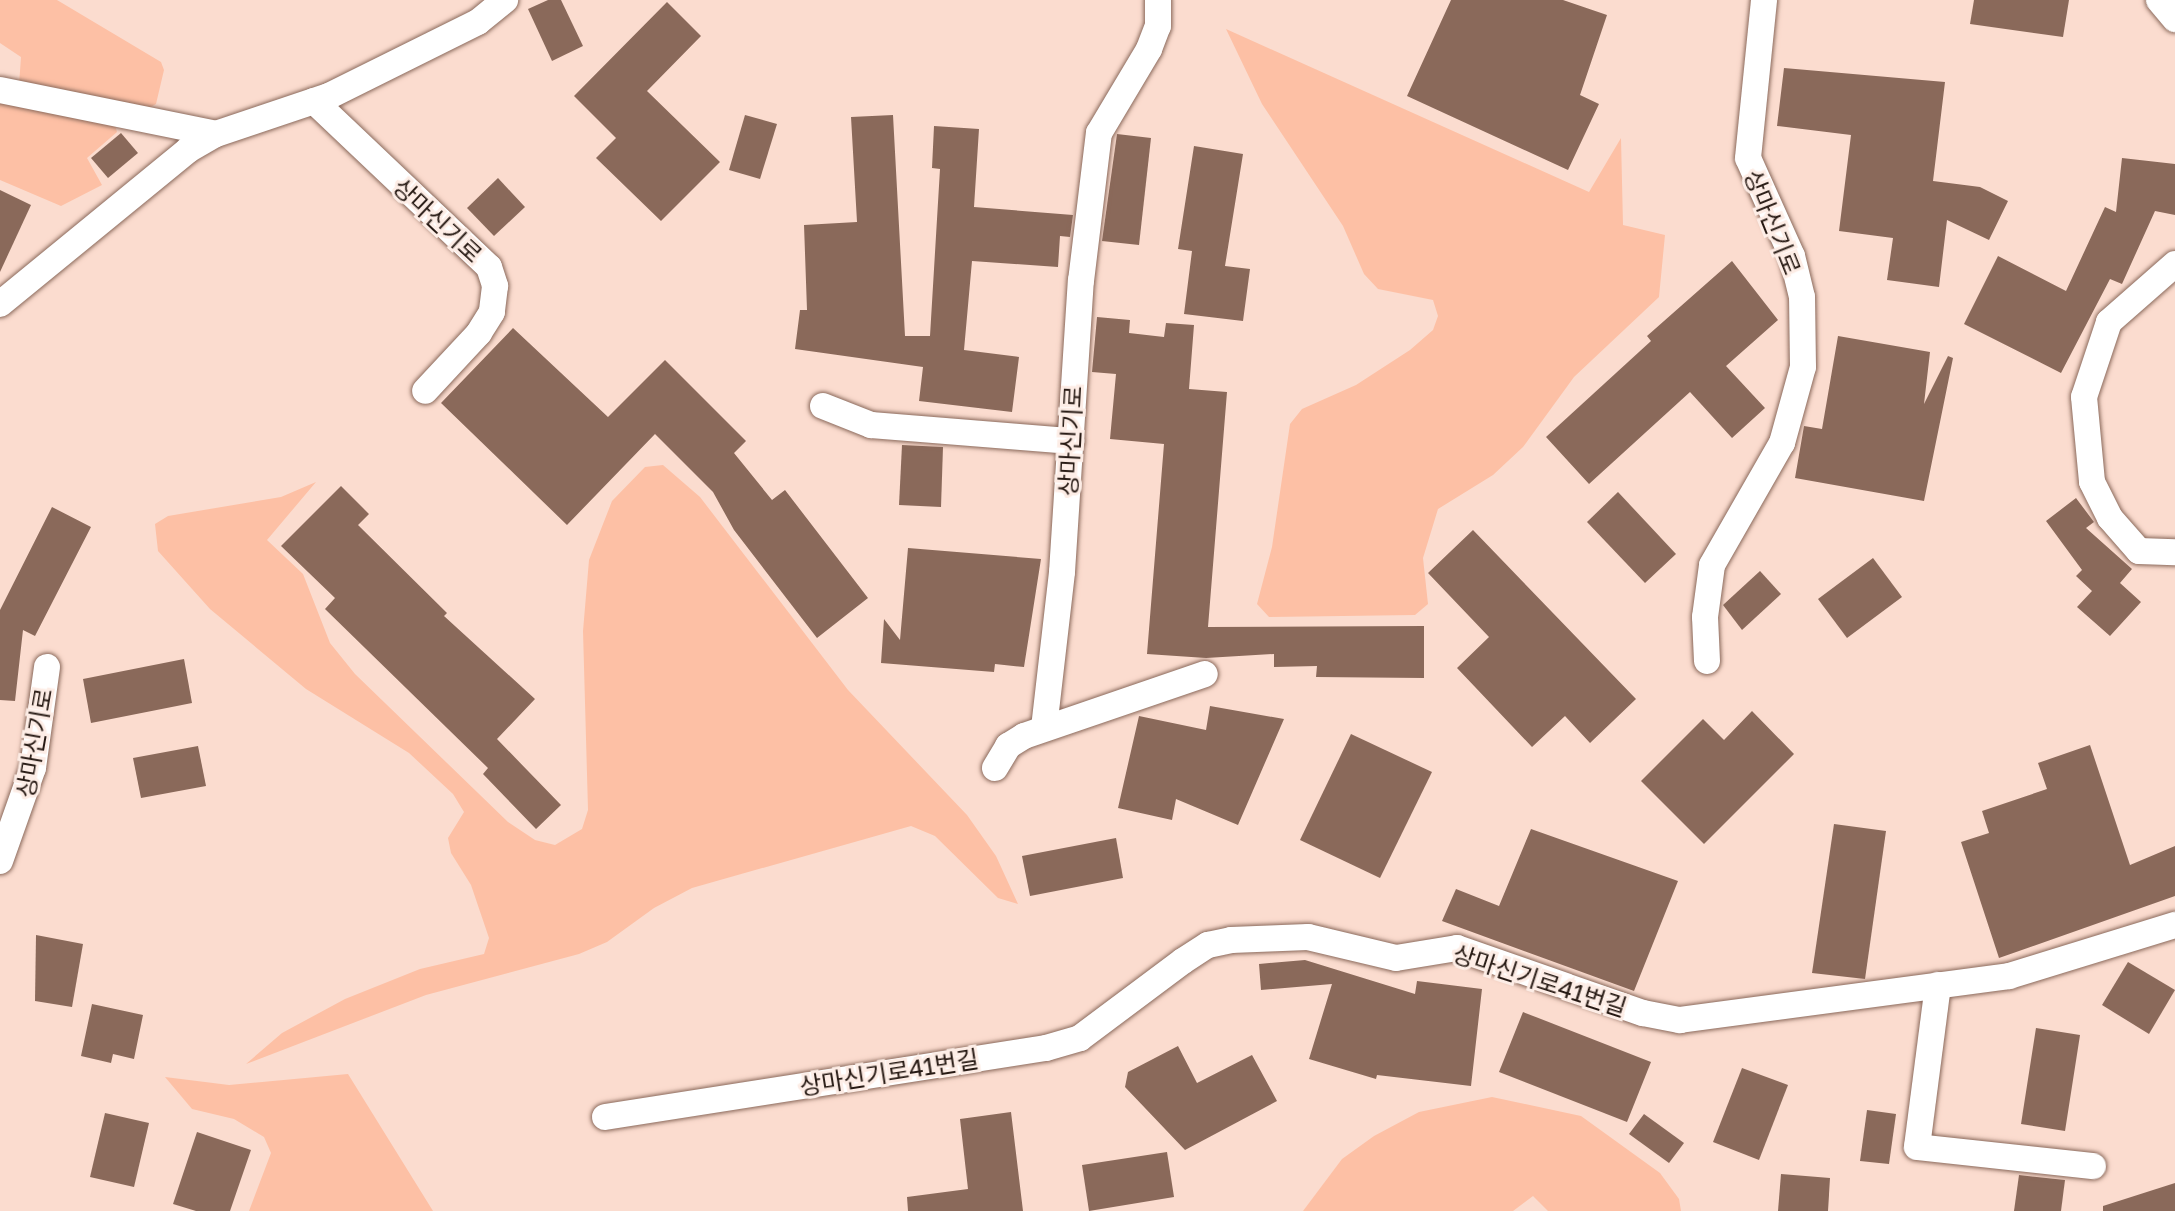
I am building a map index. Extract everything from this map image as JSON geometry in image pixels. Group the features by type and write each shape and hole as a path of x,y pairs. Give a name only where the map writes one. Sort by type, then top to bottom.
{"street":[{"path":"0,304 155,177 216,134 314,101 478,22 505,0"},
{"name":"상마신기로","path":"1044,728 1071,441 1081,281 1099,133 1149,49 1158,26 1158,0"},
{"name":"상마신기로","path":"1707,661 1705,617 1712,565 1782,443 1803,367 1802,297 1792,256 1748,158 1764,0"},
{"path":"2159,0 2175,19"},
{"path":"0,90 216,134"},
{"name":"상마신기로","path":"314,101 489,267 495,286 492,312 479,333 425,391"},
{"path":"2175,264 2109,322 2084,397 2092,482 2110,518 2139,551 2175,552"},
{"path":"823,406 871,425 1071,441"},
{"name":"상마신기로","path":"0,861 33,768 47,667"},
{"path":"995,768 1008,746 1044,728 1205,674"},
{"name":"상마신기로41번길","path":"605,1117 1046,1048 1080,1038 1183,961 1208,945 1231,940 1308,937 1396,958 1457,948 1664,1019 2009,976 2175,925"},
{"path":"1938,985 1917,1147 2093,1166"}],"shaded area":[{"path":"0,0 57,0 161,62 164,70 156,104 149,108 19,85 21,57 0,43"},
{"path":"1226,29 1589,192 1621,138 1623,225 1665,235 1659,297 1574,377 1523,447 1493,475 1438,509 1423,558 1428,604 1415,615 1269,617 1257,604 1272,547 1290,424 1302,409 1356,385 1410,350 1433,330 1438,316 1433,300 1378,289 1364,274 1343,226 1262,104"},
{"path":"0,100 115,125 117,132 87,158 102,185 61,206 0,180"},
{"path":"663,465 700,497 848,690 967,815 996,856 1018,904 998,898 935,836 911,826 692,888 654,908 607,942 579,954 426,995 246,1064 282,1033 345,999 420,969 484,954 489,938 471,885 451,853 448,838 464,812 453,794 409,753 306,689 210,609 158,551 155,524 168,516 281,497 316,482 267,540 303,574 330,643 355,674 508,822 535,840 555,845 582,829 588,810 583,631 589,560 612,501 645,467"},
{"path":"348,1074 433,1211 249,1211 271,1153 264,1137 234,1119 192,1109 165,1077 229,1085"},
{"path":"1492,1097 1581,1116 1660,1173 1679,1199 1681,1211 1548,1211 1533,1196 1513,1211 1303,1211 1342,1159 1374,1136 1419,1112"}],"building":[{"path":"548,0 561,0 583,46 552,61 528,9"},
{"path":"1451,0 1563,0 1607,15 1580,95 1599,104 1568,170 1407,96"},
{"path":"1974,0 2069,0 2063,37 1970,24"},
{"path":"667,2 701,36 647,91 720,162 661,221 596,158 616,138 574,96"},
{"path":"1784,68 1945,82 1933,181 1980,187 2008,201 1989,240 1947,220 1939,287 1887,280 1893,238 1839,231 1851,135 1777,126"},
{"path":"745,115 777,124 760,179 729,170"},
{"path":"893,115 905,336 930,336 940,169 932,168 934,126 979,129 974,207 1073,215 1070,237 1060,236 1058,267 972,261 964,350 1019,357 1012,412 919,401 923,367 795,349 800,310 807,310 804,225 857,222 851,117"},
{"path":"121,133 138,153 108,178 91,158"},
{"path":"1117,134 1151,138 1139,245 1102,241"},
{"path":"1194,146 1243,154 1225,266 1250,269 1243,321 1184,314 1192,251 1178,249"},
{"path":"2122,158 2175,164 2175,215 2155,211 2122,284 2110,279 2061,373 1964,324 1998,256 2066,291 2105,207 2116,212"},
{"path":"498,178 525,207 494,236 467,208"},
{"path":"0,190 31,205 0,272"},
{"path":"1732,261 1778,320 1726,366 1765,408 1732,438 1690,392 1589,484 1546,437 1651,341 1647,336"},
{"path":"1097,317 1130,320 1129,333 1164,337 1166,323 1194,325 1189,389 1227,392 1208,627 1424,626 1424,678 1316,677 1317,666 1274,667 1274,654 1206,658 1147,654 1164,444 1110,439 1116,374 1092,372"},
{"path":"513,328 608,417 665,360 746,441 734,453 772,500 785,490 868,598 817,638 734,530 713,492 655,434 567,525 441,403"},
{"path":"1838,336 1930,352 1924,404 1948,356 1953,358 1924,501 1795,478 1804,426 1822,429"},
{"path":"902,445 943,447 941,507 899,505"},
{"path":"341,486 369,514 358,525 447,613 444,616 535,699 497,739 561,805 536,829 483,774 488,768 325,609 335,598 281,546"},
{"path":"1618,492 1676,554 1645,583 1587,522"},
{"path":"2076,498 2094,522 2086,528 2132,569 2120,583 2141,602 2110,636 2077,607 2092,591 2076,576 2082,570 2046,521"},
{"path":"52,507 91,527 35,636 23,630 15,701 0,700 0,610"},
{"path":"1473,530 1636,699 1590,743 1565,716 1532,747 1457,668 1489,637 1428,573"},
{"path":"908,548 1041,559 1024,667 995,664 994,672 881,663 884,619 900,640"},
{"path":"1873,558 1902,597 1847,638 1818,599"},
{"path":"1760,571 1781,594 1742,630 1723,605"},
{"path":"184,659 192,703 91,723 83,679"},
{"path":"1210,706 1284,719 1238,825 1176,799 1172,820 1118,808 1139,716 1206,730"},
{"path":"1752,711 1794,754 1704,844 1641,781 1703,719 1724,740"},
{"path":"1351,734 1432,772 1380,878 1300,840"},
{"path":"2090,745 2130,865 2175,846 2175,896 1999,958 1961,842 1989,833 1982,811 2047,789 2038,763"},
{"path":"198,746 206,786 141,798 133,758"},
{"path":"1834,824 1886,831 1865,979 1812,973"},
{"path":"1531,829 1678,881 1634,991 1442,921 1456,889 1499,906"},
{"path":"1116,838 1123,878 1030,896 1022,856"},
{"path":"36,935 83,944 72,1007 35,1001"},
{"path":"1305,960 1415,994 1417,981 1482,989 1471,1086 1377,1075 1376,1079 1309,1059 1332,984 1261,990 1259,964"},
{"path":"2128,962 2175,990 2149,1034 2102,1005"},
{"path":"92,1004 143,1015 134,1059 113,1054 111,1063 81,1056"},
{"path":"1523,1012 1651,1062 1627,1122 1499,1072"},
{"path":"2036,1028 2080,1035 2065,1131 2021,1124"},
{"path":"1178,1046 1197,1083 1252,1055 1277,1101 1185,1150 1125,1087 1128,1072"},
{"path":"1742,1068 1788,1085 1759,1160 1713,1142"},
{"path":"1867,1110 1896,1114 1889,1164 1860,1161"},
{"path":"1011,1112 1023,1211 908,1211 907,1197 968,1189 960,1119"},
{"path":"105,1113 149,1123 134,1187 90,1177"},
{"path":"1644,1114 1684,1143 1669,1163 1629,1134"},
{"path":"197,1132 251,1150 230,1211 196,1211 173,1204"},
{"path":"1167,1152 1174,1197 1089,1211 1082,1165"},
{"path":"1781,1174 1830,1178 1828,1211 1778,1211"},
{"path":"2019,1175 2065,1180 2061,1211 2014,1211"},
{"path":"2175,1183 2175,1211 2103,1211 2103,1206"}]}
